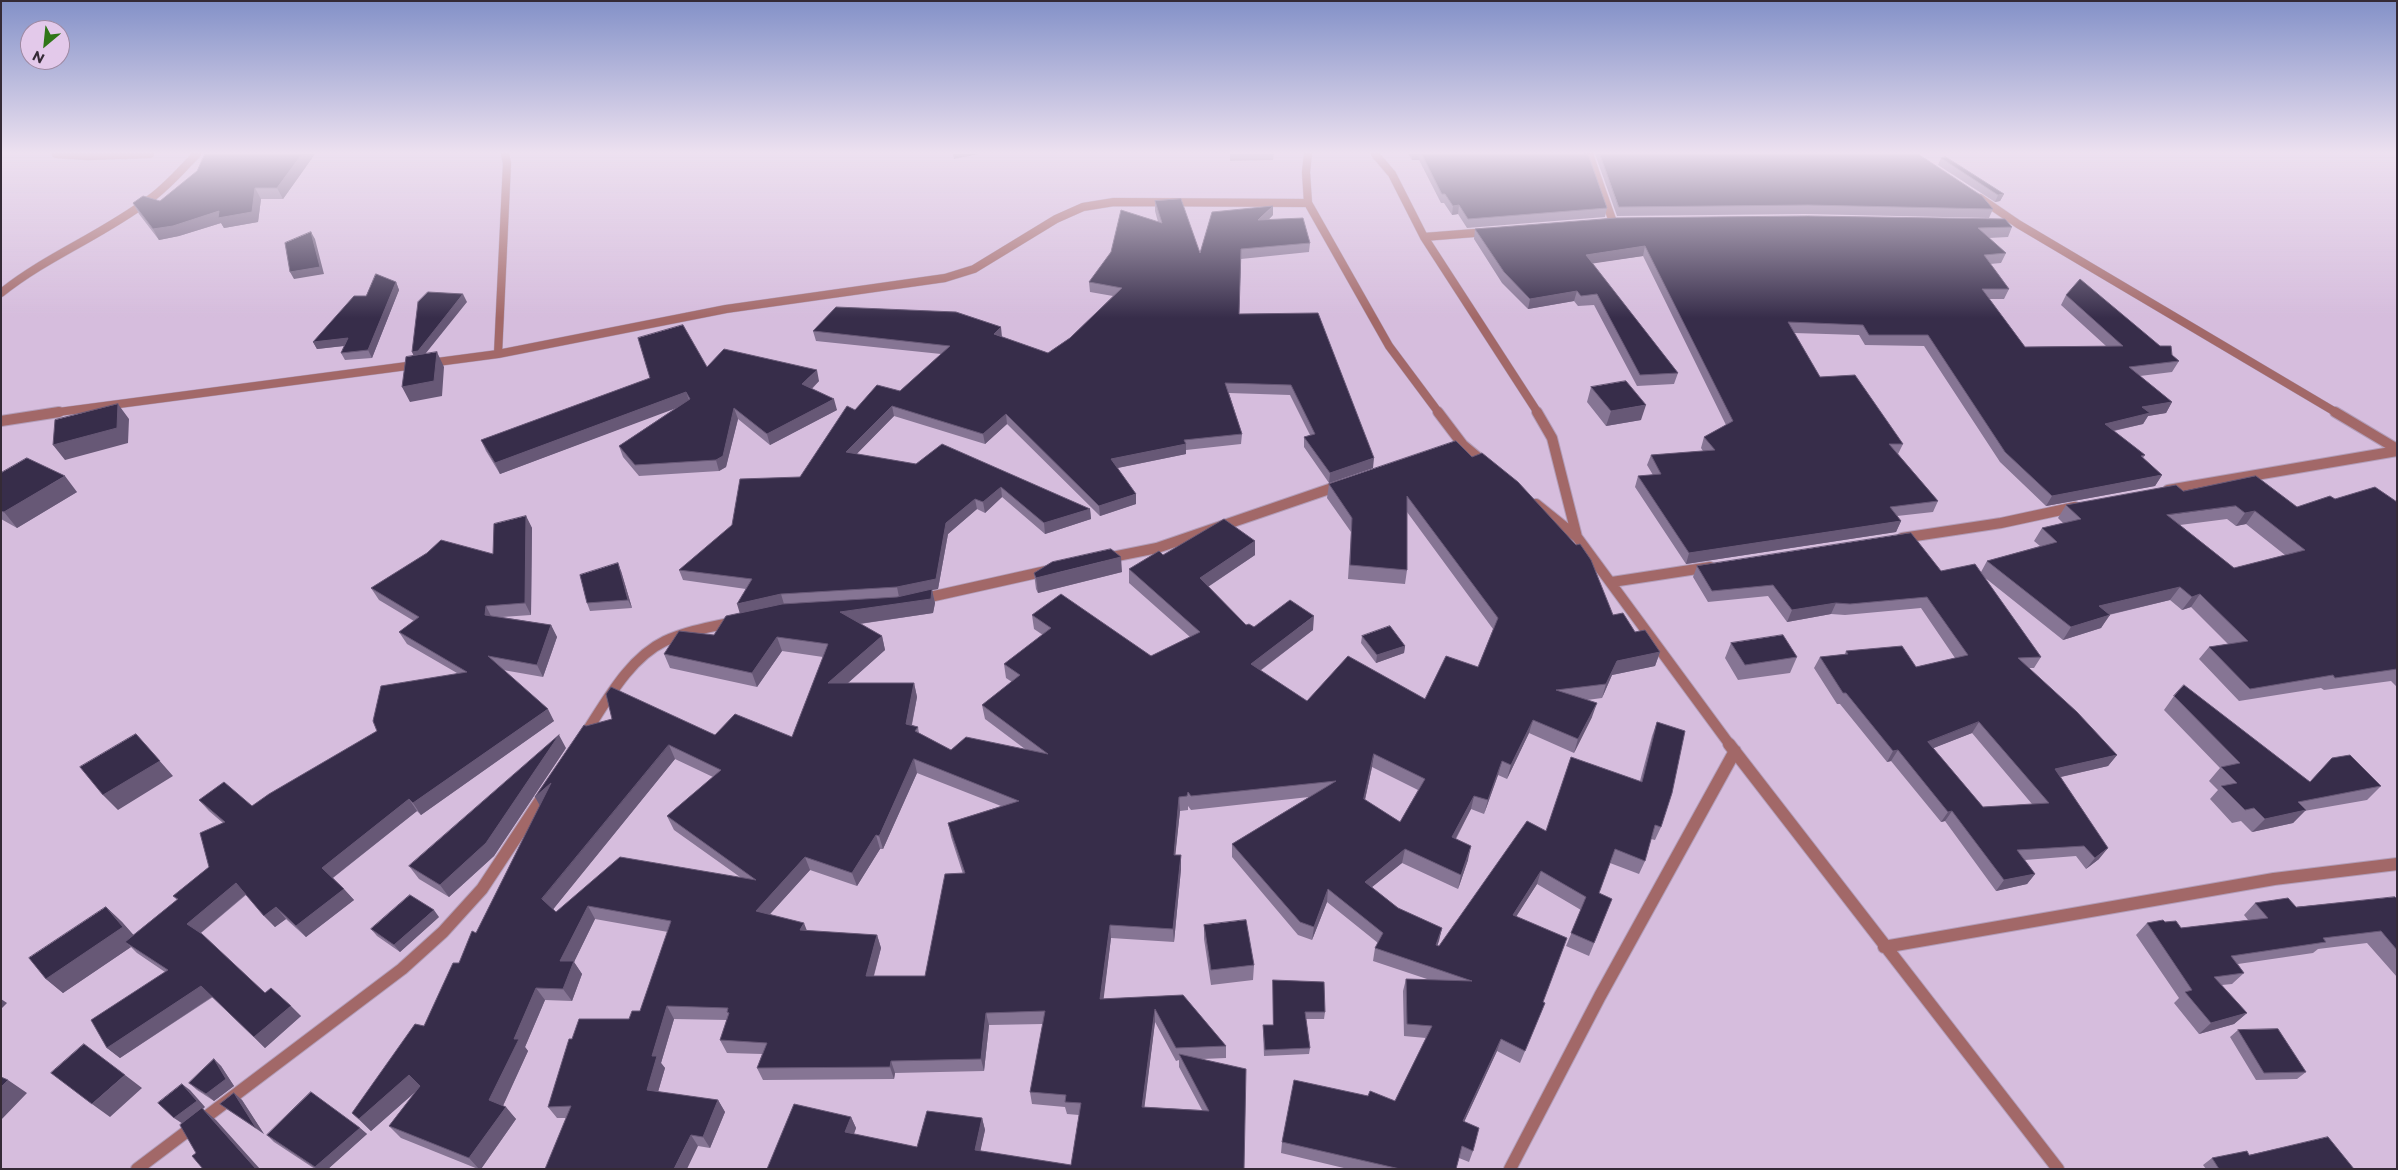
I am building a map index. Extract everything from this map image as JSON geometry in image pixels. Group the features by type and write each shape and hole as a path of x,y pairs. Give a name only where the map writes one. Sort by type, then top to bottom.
{"street":[{"path":"1,292 59,253 108,227 137,209"},
{"path":"498,354 505,209"},
{"path":"1,421 117,403 498,354 726,309 945,278 974,268 1056,219 1079,209"},
{"path":"1311,209 1389,346 1458,446 1493,470"},
{"path":"1410,209 1424,237 1552,438 1577,537"},
{"path":"1608,209 1613,222"},
{"path":"1995,209 2018,224 2397,450"},
{"path":"1593,223 1623,222"},
{"path":"1999,224 2018,224"},
{"path":"1424,237 1497,231"},
{"path":"2157,492 2397,450"},
{"path":"1092,561 1157,548 1351,482"},
{"path":"1531,500 1577,537 1884,947 2058,1169"},
{"path":"1894,539 2001,524 2090,504"},
{"path":"1612,582 1722,565"},
{"path":"910,601 1054,569"},
{"path":"578,744 634,666 656,646 679,635 741,621"},
{"path":"1510,1169 1600,996 1735,750"},
{"path":"137,1169 402,969 443,932 482,889 551,784"},
{"path":"1884,947 2274,879 2397,864"}],"building":[{"path":"137,209 252,209 252,212 218,218 219,211 173,226 153,229"},
{"path":"1157,209 1184,209 1200,253 1212,212 1270,209 1258,220 1303,218 1310,243 1241,249 1239,314 1318,313 1374,458 1330,473 1304,437 1315,434 1291,385 1225,383 1242,434 1184,440 1186,444 1111,459 1136,494 1099,506 1006,414 983,434 892,406 846,452 916,464 942,444 1090,509 1044,523 1001,487 983,502 975,499 946,523 936,579 897,587 781,594 737,604 752,579 679,570 732,525 740,479 800,477 847,406 855,410 877,385 900,391 950,346 813,331 836,307 956,312 1001,327 994,334 1048,353 1070,338 1122,288 1089,282 1111,252 1121,210 1162,223"},
{"path":"1461,209 1599,209 1468,219"},
{"path":"1808,216 2005,219 2012,227 1978,228 2006,253 1984,255 2009,289 1982,289 2025,347 2123,346 2066,295 2080,279 2160,346 2171,346 2172,355 2179,361 2129,367 2172,402 2142,407 2150,413 2105,424 2145,455 2141,456 2162,475 2052,496 2005,452 1928,335 1869,335 1863,325 1788,322 1820,377 1855,375 1903,444 1889,444 1938,501 1890,507 1901,521 1689,553 1638,476 1661,474 1651,455 1715,450 1704,437 1733,421 1645,246 1586,255 1678,373 1640,375 1597,294 1581,296 1577,291 1530,299 1504,272 1475,229 1616,218"},
{"path":"311,232 320,267 290,272 285,243"},
{"path":"376,274 396,282 368,350 341,353 348,338 313,342 354,296 366,296"},
{"path":"428,292 463,294 418,351 412,352 418,302"},
{"path":"683,325 707,367 724,349 817,370 802,384 834,399 767,434 734,408 723,456 716,460 635,465 619,446 690,399 686,392 495,463 481,440 650,378 638,338"},
{"path":"437,352 434,381 402,387 406,357"},
{"path":"1626,381 1646,405 1611,411 1591,387"},
{"path":"118,404 117,428 53,445 55,420"},
{"path":"1456,441 1472,457 1482,453 1518,482 1576,545 1580,544 1591,560 1613,615 1623,613 1635,632 1645,630 1660,652 1617,661 1606,684 1556,690 1597,703 1578,739 1533,720 1511,765 1502,761 1488,800 1474,796 1452,837 1471,846 1461,875 1405,849 1365,882 1398,908 1442,928 1436,945 1439,946 1527,821 1546,831 1571,757 1642,782 1657,722 1685,731 1672,793 1661,827 1655,825 1645,861 1615,849 1599,893 1612,899 1594,943 1571,933 1586,897 1541,871 1513,915 1567,938 1543,1002 1545,1003 1525,1051 1501,1039 1463,1121 1479,1128 1473,1151 1462,1146 1456,1169 1400,1169 1282,1142 1294,1080 1368,1096 1370,1091 1395,1101 1432,1026 1407,1024 1406,979 1472,981 1375,948 1383,933 1328,889 1314,927 1300,922 1232,844 1336,781 1191,796 1188,792 1187,796 1179,797 1174,855 1181,855 1173,929 1110,925 1100,999 1183,995 1226,1046 1176,1048 1155,1009 1142,1107 1209,1111 1179,1054 1246,1069 1244,1169 767,1169 794,1104 851,1117 845,1132 917,1147 927,1111 982,1118 975,1150 1071,1165 1081,1103 1065,1102 1066,1095 1030,1092 1045,1011 986,1013 981,1059 891,1061 890,1067 757,1068 767,1043 720,1040 729,1013 727,1012 728,1008 667,1006 652,1056 657,1056 647,1090 718,1100 703,1137 691,1135 674,1169 545,1169 571,1106 548,1107 569,1039 572,1039 579,1019 629,1019 632,1011 640,1011 671,921 588,906 560,961 574,961 563,989 536,988 514,1039 519,1039 489,1100 506,1107 469,1158 389,1126 420,1086 409,1075 359,1119 352,1113 415,1024 424,1026 453,963 459,963 472,931 476,933 551,783 535,797 584,725 612,719 606,694 611,687 715,735 735,714 792,737 828,644 777,637 752,673 664,654 679,631 714,635 726,616 782,604 897,597 932,589 931,599 840,612 882,636 828,683 914,683 906,724 918,727 915,731 951,750 966,737 1048,754 982,705 1020,675 1004,664 1051,628 1032,615 1061,594 1151,656 1200,632 1129,569 1159,551 1163,555 1224,519 1255,541 1200,578 1246,625 1249,624 1254,627 1290,600 1314,616 1251,664 1307,701 1348,656 1425,699 1446,656 1478,667 1498,618 1407,496 1407,570 1350,565 1352,518 1329,484","holes":["669,745 721,770 667,816 756,880 620,857 556,912 542,899","1374,754 1425,779 1400,822 1364,799","914,759 1019,801 948,823 965,873 945,874 925,976 866,976 877,935 800,930 804,923 756,911 805,857 852,873 876,835 879,836"]},
{"path":"27,458 65,476 4,512 1,511 1,473"},
{"path":"2256,476 2297,507 2330,496 2335,499 2375,487 2397,502 2397,669 2335,678 2333,675 2250,689 2209,647 2248,641 2200,594 2192,597 2180,587 2099,606 2110,615 2071,627 1987,561 2057,542 2042,528 2081,519 2066,505 2176,485 2183,491","holes":["2236,506 2245,513 2255,511 2305,550 2234,568 2167,515"]},
{"path":"526,516 525,603 486,606 485,615 551,625 537,665 488,656 548,709 413,803 409,799 322,868 344,889 296,926 276,907 264,916 236,883 187,924 202,934 265,993 271,988 291,1006 254,1037 201,986 107,1048 91,1020 168,970 125,942 178,899 173,896 209,867 200,833 225,822 199,800 224,782 252,806 269,794 377,731 373,721 381,686 467,672 399,632 419,617 371,588 427,553 441,540 493,554 494,524"},
{"path":"1911,533 1941,571 1975,564 2041,657 2018,658 2077,712 2117,755 2055,769 2108,848 2095,858 2084,846 2017,850 2035,874 2004,880 1952,811 1948,812 1898,750 1893,751 1846,693 1843,693 1820,657 1848,654 1846,651 1902,646 1916,667 1968,655 1927,597 1850,604 1836,603 1792,610 1773,585 1712,591 1697,566","holes":["1979,722 2049,803 1983,807 1928,742"]},
{"path":"1111,549 1121,557 1036,578 1034,573 1052,562"},
{"path":"618,563 628,600 587,603 580,575"},
{"path":"1390,626 1405,646 1377,655 1362,636"},
{"path":"1783,635 1797,657 1745,665 1731,643"},
{"path":"2184,685 2310,782 2332,758 2350,755 2381,786 2298,802 2306,810 2265,819 2254,808 2245,810 2221,786 2237,783 2221,767 2240,763 2174,696"},
{"path":"136,734 160,761 103,795 80,767"},
{"path":"559,735 486,843 440,885 409,866"},
{"path":"410,895 434,910 394,945 371,929"},
{"path":"2395,897 2397,899 2397,950 2381,931 2323,938 2326,942 2231,956 2244,973 2214,977 2247,1013 2211,1023 2185,992 2192,990 2147,923 2163,920 2165,922 2176,921 2181,928 2268,918 2255,903 2288,898 2296,907"},
{"path":"106,907 123,927 46,979 29,958"},
{"path":"1246,920 1254,965 1211,970 1204,925"},
{"path":"1273,980 1324,982 1325,1012 1305,1012 1310,1048 1265,1050 1263,1025 1273,1025"},
{"path":"2278,1029 2306,1072 2264,1073 2238,1030"},
{"path":"84,1044 125,1075 92,1104 51,1073"},
{"path":"214,1059 226,1079 206,1094 189,1083"},
{"path":"1,1077 8,1080 1,1087"},
{"path":"182,1084 197,1101 174,1118 158,1103"},
{"path":"311,1092 360,1128 315,1167 267,1135"},
{"path":"234,1093 256,1128 220,1104"},
{"path":"202,1108 256,1169 203,1169 192,1156 196,1153 180,1125"},
{"path":"2328,1137 2354,1169 2219,1169 2212,1158 2247,1151 2249,1155"}]}
